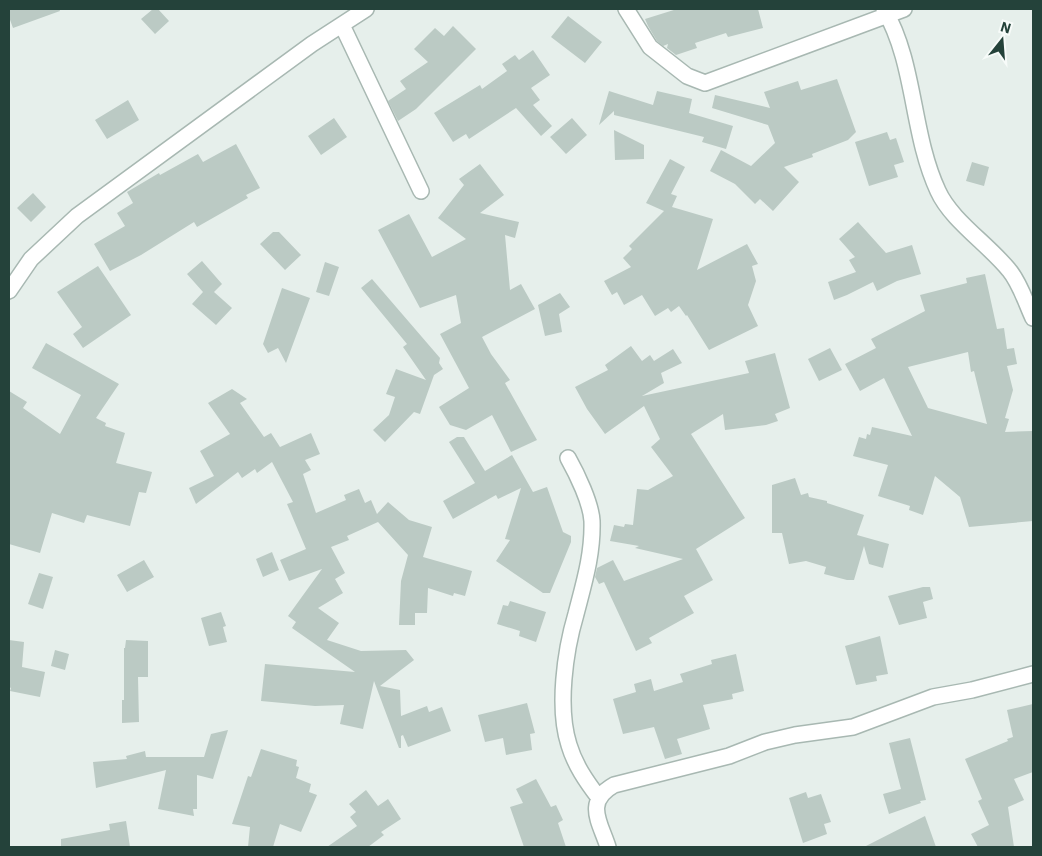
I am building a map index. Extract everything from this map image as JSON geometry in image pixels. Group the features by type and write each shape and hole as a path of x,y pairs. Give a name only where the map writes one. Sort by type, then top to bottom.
{"street":[{"path":"9,291 31,259 77,216 312,44 366,9"},
{"path":"626,9 650,46 687,76 706,83 885,12 904,9"},
{"path":"885,12 897,33 926,160 938,192 948,209 1011,272 1033,318"},
{"path":"342,25 421,192"},
{"path":"568,458 580,480 592,519 591,554 570,638 566,663 564,723 569,745 581,774 599,798"},
{"path":"608,847 597,817 597,806 599,798 614,785 729,756 764,742 795,735 853,727 933,697 972,690 1033,674"}],"building":[{"path":"9,9 59,9 60,11 13,28 9,17"},
{"path":"153,9 158,9 169,21 155,34 141,19"},
{"path":"677,9 758,9 763,28 728,37 726,33 695,43 697,48 676,55 667,48 668,44 663,46 657,41 645,19"},
{"path":"568,16 602,42 585,63 551,37"},
{"path":"453,26 476,49 416,109 398,121 388,101 406,89 400,81 428,62 414,49 435,28 444,36"},
{"path":"533,50 550,75 531,88 540,100 533,105 552,126 541,136 516,108 469,139 466,134 453,142 434,113 480,85 482,89 507,71 502,64 515,55 519,60"},
{"path":"837,79 856,132 848,140 812,154 813,157 784,167 799,182 773,211 760,199 755,204 735,184 710,171 721,150 751,166 775,143 768,125 712,108 715,95 770,108 764,92 798,81 801,90"},
{"path":"609,91 653,105 657,91 692,99 689,113 733,126 726,149 702,142 704,137 614,115 614,111 599,125"},
{"path":"128,100 139,120 107,139 95,120"},
{"path":"334,118 347,137 321,155 308,136"},
{"path":"572,118 587,135 566,154 550,137"},
{"path":"614,130 644,145 644,159 615,160"},
{"path":"887,132 890,140 896,138 904,162 894,165 898,177 869,186 855,142"},
{"path":"236,144 260,188 246,195 248,198 197,227 194,222 141,255 110,271 94,244 125,226 117,213 133,203 127,192 159,173 160,175 198,154 203,162"},
{"path":"670,159 685,167 671,194 677,196 672,207 713,219 697,270 747,244 758,264 752,266 756,281 748,305 758,326 709,350 687,315 679,306 671,312 668,308 655,316 642,295 624,305 617,292 612,295 604,281 631,267 623,258 632,249 629,246 664,211 646,203"},
{"path":"972,162 989,167 984,186 966,181"},
{"path":"480,164 504,195 480,213 519,222 515,238 505,235 510,290 521,284 535,309 482,337 491,354 510,380 505,383 537,440 511,452 492,415 466,430 450,425 439,407 469,388 440,334 461,323 456,295 420,308 378,230 409,214 432,257 466,239 438,218 464,185 459,179"},
{"path":"33,193 46,207 31,222 17,208"},
{"path":"858,222 886,253 912,245 921,274 897,281 877,291 873,282 834,300 828,282 856,272 849,260 855,257 839,239"},
{"path":"273,232 279,232 301,255 285,270 260,244"},
{"path":"202,261 222,284 214,292 232,308 216,325 192,304 203,292 187,274"},
{"path":"325,262 339,267 329,296 316,292"},
{"path":"98,266 131,315 83,348 73,334 82,327 57,292"},
{"path":"985,274 997,329 1004,328 1007,349 1014,348 1017,364 1007,366 1013,390 1005,418 1009,419 1005,432 1033,431 1033,521 969,527 960,497 935,476 923,515 909,510 910,506 878,496 888,465 853,456 859,437 866,439 867,434 870,435 872,427 912,436 884,378 860,391 845,364 876,348 871,339 925,311 920,295 967,283 966,278","holes":["968,352 971,372 974,371 987,424 928,408 908,367"]},
{"path":"372,279 440,358 439,363 443,369 434,375 420,414 414,412 385,442 373,430 389,415 395,397 386,394 396,369 426,380 403,347 407,344 361,288"},
{"path":"282,288 310,298 286,363 278,348 268,353 263,344"},
{"path":"560,293 570,307 559,314 562,332 545,336 538,305"},
{"path":"46,343 119,384 96,418 106,423 105,426 125,433 116,463 152,472 146,493 139,492 130,526 87,515 84,523 52,513 40,553 9,544 9,391 27,402 23,408 60,434 81,395 32,368"},
{"path":"631,346 642,361 650,355 654,361 673,349 682,363 661,373 664,383 642,396 749,373 745,361 775,353 790,408 775,414 778,421 766,425 725,430 723,414 691,434 745,518 696,549 713,580 684,596 694,613 649,638 652,643 636,651 604,582 599,584 595,577 597,568 613,560 624,581 683,559 635,548 639,546 610,541 614,525 624,527 625,524 633,525 637,489 648,490 673,476 651,447 660,439 644,406 605,434 587,409 575,387 608,370 605,365"},
{"path":"830,348 842,370 819,381 808,359"},
{"path":"232,389 247,399 240,403 264,437 271,433 280,447 311,433 320,454 305,460 311,470 303,474 316,513 346,500 344,495 359,489 365,503 371,500 377,514 388,502 409,520 432,527 423,557 472,571 465,596 454,593 453,596 428,588 427,613 415,613 415,625 399,625 401,581 408,555 378,522 347,536 349,540 331,547 345,573 335,579 343,593 318,608 339,623 327,640 361,651 406,650 414,660 380,686 400,690 401,716 427,706 429,712 442,707 451,731 408,747 403,735 401,736 401,748 399,748 374,681 363,729 340,724 344,705 315,706 261,701 265,664 355,672 292,628 296,622 288,616 322,569 289,581 280,560 306,549 287,504 293,502 272,462 257,473 255,469 242,478 238,472 196,504 189,488 214,476 200,451 230,434 208,403"},
{"path":"457,437 464,437 485,471 512,455 533,492 547,487 563,532 571,536 571,542 550,593 543,593 496,561 510,540 505,539 521,488 498,499 496,495 453,519 443,501 475,483 449,442"},
{"path":"795,478 801,495 808,493 809,497 827,501 827,503 864,515 857,535 889,544 883,568 869,564 864,546 854,580 824,574 826,567 806,561 789,564 782,533 772,533 772,485"},
{"path":"272,552 279,570 263,577 256,559"},
{"path":"144,560 154,577 127,592 117,575"},
{"path":"39,573 53,577 43,609 28,604"},
{"path":"930,587 933,599 923,602 927,618 899,625 888,596"},
{"path":"510,601 546,612 536,642 519,636 520,631 497,624 503,605 508,606"},
{"path":"221,612 226,626 223,627 227,642 209,646 201,618"},
{"path":"880,636 888,674 876,676 877,681 856,685 845,646"},
{"path":"9,640 24,642 22,667 45,672 40,697 10,691"},
{"path":"126,640 148,641 148,677 138,677 139,722 122,723 124,648"},
{"path":"55,650 69,654 65,670 51,666"},
{"path":"736,654 744,691 732,694 733,699 703,705 710,729 677,739 682,754 665,759 654,727 623,734 613,699 636,692 634,684 651,679 654,691 683,682 680,674 712,664 711,660"},
{"path":"527,703 535,733 530,734 532,750 506,755 503,738 485,742 478,715"},
{"path":"1033,704 1033,772 1014,779 1024,800 1008,807 1014,847 978,847 971,834 989,825 978,801 982,799 965,759 1008,741 1007,739 1013,737 1007,710"},
{"path":"228,730 213,779 197,775 197,809 193,809 194,816 158,809 166,770 96,788 93,762 127,759 126,756 145,751 146,757 204,757 211,734"},
{"path":"910,738 926,800 889,814 883,794 901,789 889,743"},
{"path":"261,749 297,760 296,766 299,767 296,778 311,784 309,792 317,795 301,832 280,824 273,847 248,847 250,827 232,824 248,776 251,777"},
{"path":"536,779 551,807 556,805 563,820 558,823 566,847 524,847 510,807 523,803 516,789"},
{"path":"366,790 378,806 388,799 401,819 381,832 384,835 368,847 327,847 357,826 350,817 356,812 349,804"},
{"path":"806,792 808,798 821,794 831,822 824,824 827,834 803,843 789,798"},
{"path":"925,816 936,847 864,847"},
{"path":"126,821 130,847 61,847 61,839 110,830 109,824"}]}
